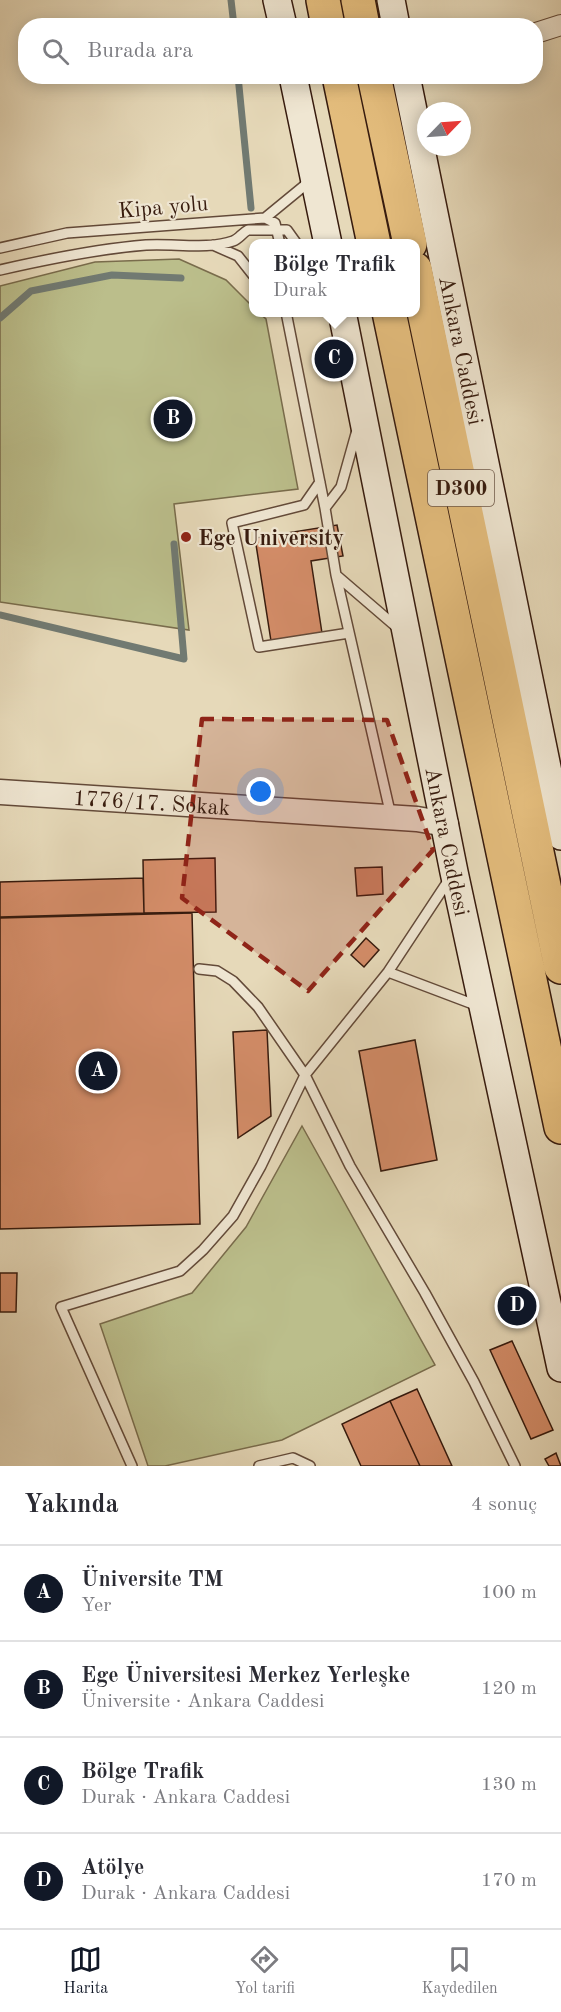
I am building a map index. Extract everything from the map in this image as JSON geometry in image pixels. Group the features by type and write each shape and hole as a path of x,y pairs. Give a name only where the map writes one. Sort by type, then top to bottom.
{"highway":[{"path":"322,0 326,18"},
{"path":"358,0 361,18"},
{"path":"341,84 373,239"},
{"path":"376,84 409,239"},
{"name":"Ankara Caddesi","path":"420,292 561,967"},
{"name":"D300","path":"390,317 561,1127"}],"main road":[{"path":"277,0 281,18"},
{"path":"391,0 394,18"},
{"path":"295,84 327,239"},
{"name":"Ankara Caddesi","path":"408,84 556,788 561,836"},
{"name":"Ankara Caddesi","path":"343,317 454,872 561,1368"}],"street":[{"path":"543,31 561,25"},
{"name":"1776/17. Sokak","path":"0,792 391,817 446,824"}],"lane":[{"path":"279,239 275,223 265,218 304,186 313,174"},
{"name":"Kipa yolu","path":"0,248 67,233 265,218"},
{"name":"Kipa yolu","path":"0,270 77,253 146,245 213,244 237,239 248,230 278,230"},
{"path":"278,230 287,230 294,239"},
{"path":"213,244 238,256 249,269"},
{"path":"284,317 287,323"},
{"path":"286,317 325,508 336,575 391,817"},
{"path":"325,508 341,487 362,410"},
{"path":"320,482 304,505 232,523 260,647 350,633"},
{"path":"336,575 408,638"},
{"path":"132,1466 61,1307 180,1271 233,1216 261,1166 305,1075 388,972 454,872"},
{"path":"199,969 217,971 233,981 258,1007 305,1075 350,1166 474,1382 515,1466"},
{"path":"388,972 484,1008"},
{"path":"259,1466 292,1458 310,1466"}],"highlighted area":[{"path":"202,719 387,720 433,850 308,991 182,898"}],"green space":[{"path":"179,259 226,280 249,303 249,317 266,319 298,489 174,504 189,630 0,602 0,286 95,262"},
{"path":"302,1126 435,1365 282,1440 165,1466 148,1466 100,1324 192,1293 246,1227"}],"building":[{"path":"337,525 343,556 311,561 322,633 271,641 255,538"},
{"path":"215,858 216,912 144,913 143,860"},
{"path":"382,867 383,894 357,896 355,868"},
{"path":"143,878 144,913 0,917 0,882"},
{"path":"192,913 200,1224 0,1229 0,918"},
{"path":"366,938 379,950 364,967 351,955"},
{"path":"267,1030 271,1116 238,1138 233,1032"},
{"path":"415,1040 437,1160 381,1171 359,1051"},
{"path":"0,1273 17,1273 16,1312 0,1312"},
{"path":"512,1341 553,1430 531,1439 490,1350"},
{"path":"417,1389 452,1466 420,1466 390,1401"},
{"path":"390,1401 420,1466 361,1466 342,1424"},
{"path":"556,1453 561,1466 549,1466 545,1459"}],"waterway":[{"path":"231,0 233,18"},
{"path":"239,84 251,208"},
{"path":"0,318 31,291 112,275 181,278"},
{"path":"0,615 184,659 174,544"}],"place":[{"name":"Bölge Trafik","path":"334,359"},
{"name":"Ege Üniversitesi Merkez Yerleşke","path":"173,419"},
{"name":"Ege University","path":"186,537"},
{"name":"Üniversite TM","path":"98,1071"},
{"name":"Atölye","path":"517,1306"}]}
